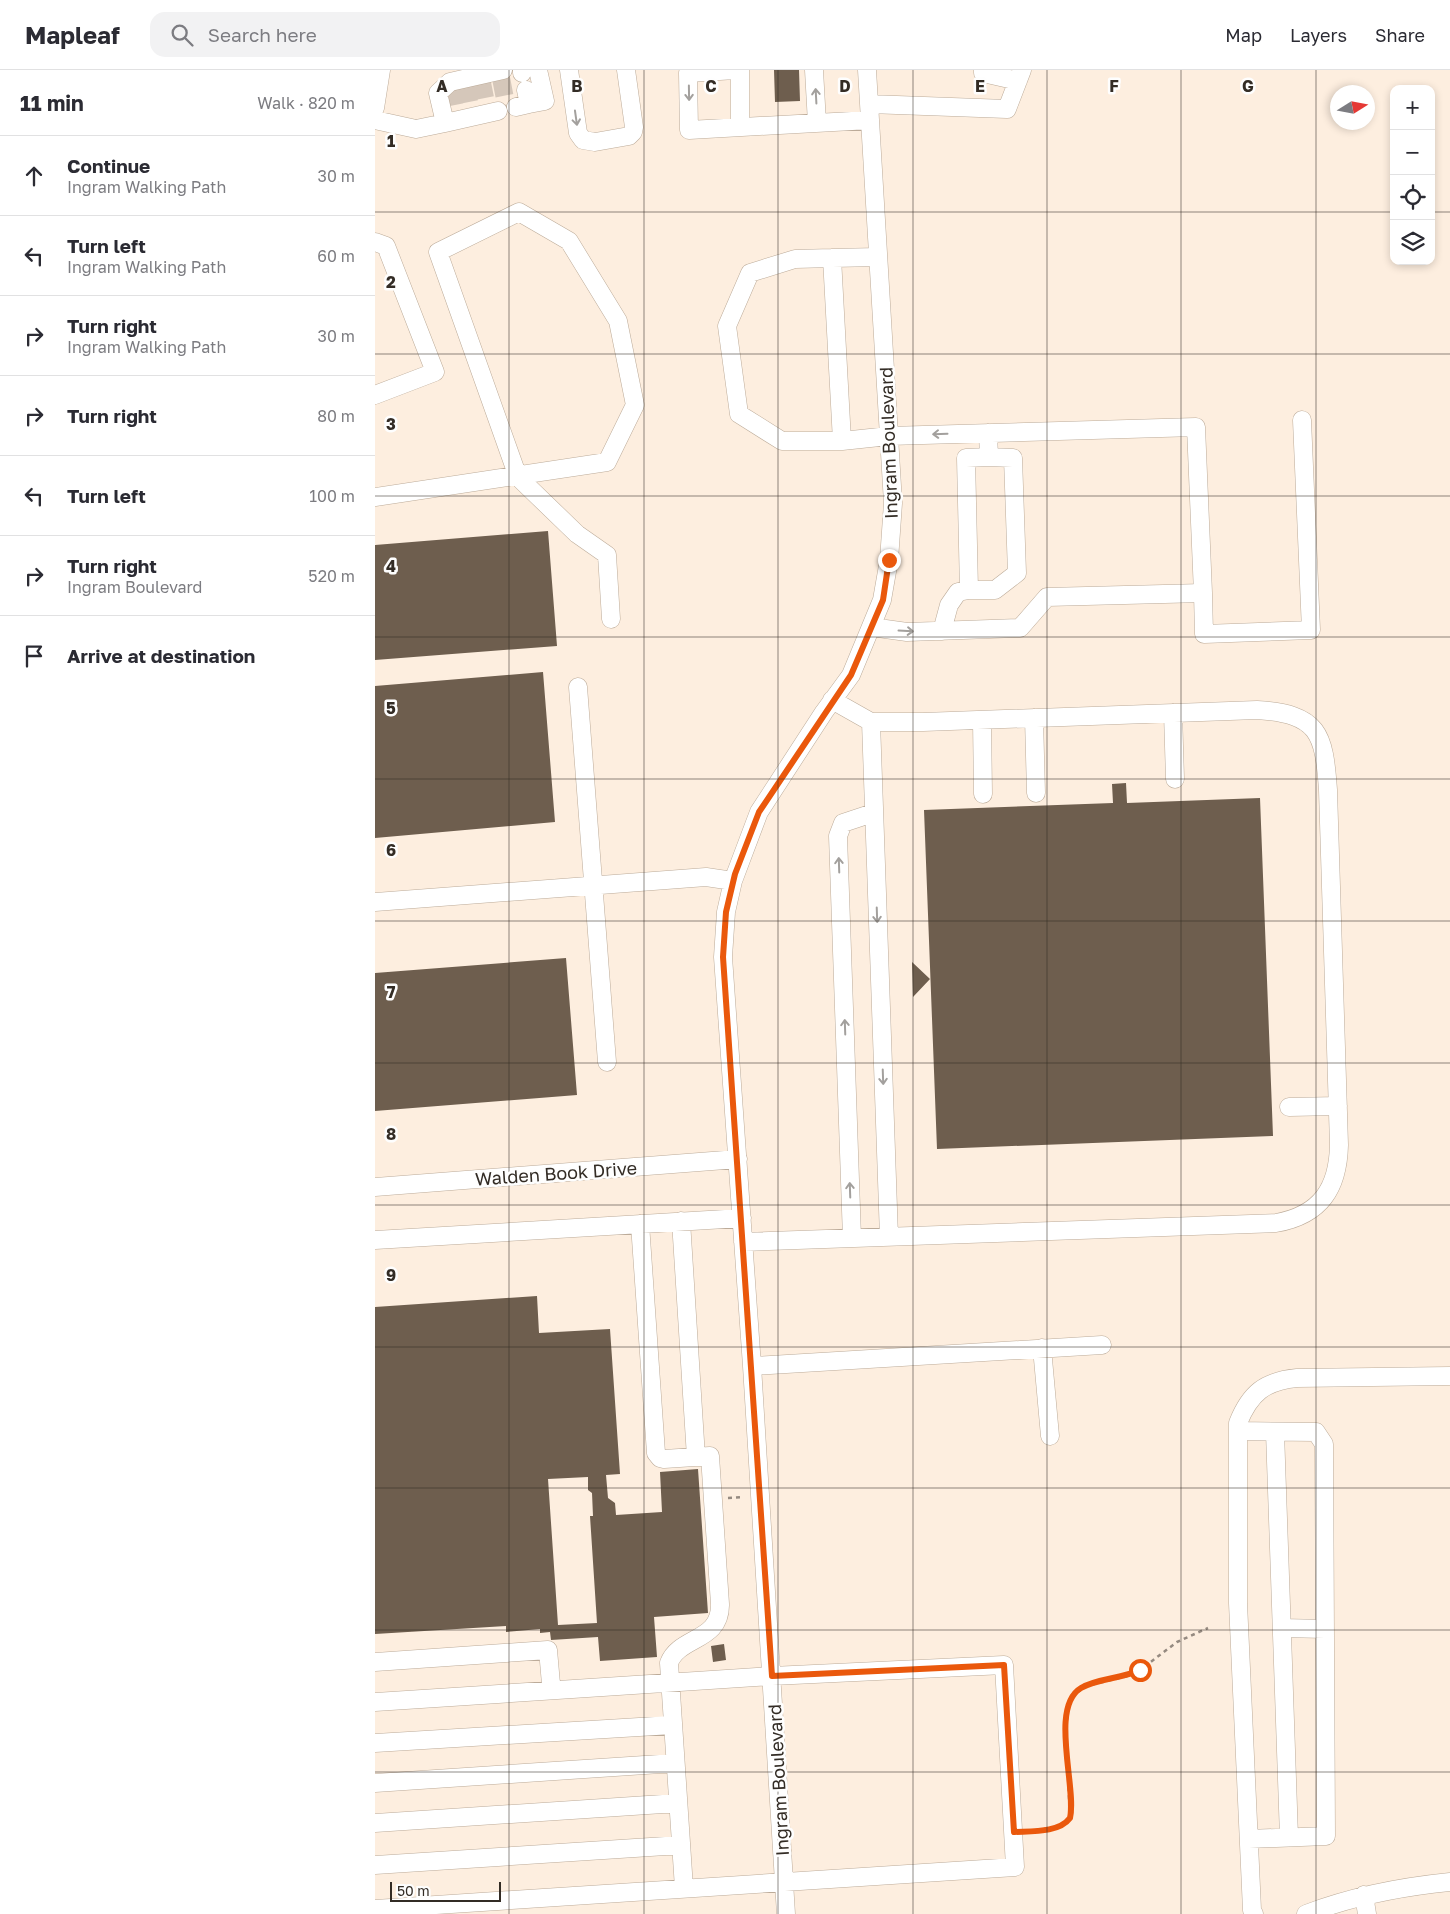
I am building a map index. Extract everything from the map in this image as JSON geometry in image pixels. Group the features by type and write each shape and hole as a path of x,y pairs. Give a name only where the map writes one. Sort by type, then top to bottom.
{"street":[{"path":"375,108 381,70"},
{"path":"569,70 578,133 583,140 595,142 629,136 633,132 634,127 626,70"},
{"path":"735,70 689,73 689,130 817,123 869,112 1007,109 1020,75 983,73 983,70"},
{"path":"740,70 740,126"},
{"path":"814,70 817,123"},
{"name":"Ingram Boulevard","path":"786,1914 752,1366 723,957 726,912 733,882 759,812 832,700 851,675 883,600 889,560 893,503 867,70"},
{"path":"375,120 416,129 468,97 501,73"},
{"path":"375,497 518,477 607,462 635,405 618,321 569,241 519,212 438,252 518,477 577,534 607,555 611,619"},
{"path":"375,242 386,246 435,372 378,389"},
{"path":"878,257 795,259 750,273 727,326 739,414 783,441 842,441 889,436 1196,427 1204,634 1311,630 1302,420"},
{"path":"832,258 842,441"},
{"path":"988,433 989,457"},
{"path":"942,631 949,605 958,592 995,590 1017,572 1013,458 966,458 969,590"},
{"path":"871,627 907,632 1020,628 1047,597 1203,593"},
{"path":"577,687 607,1062"},
{"path":"743,1242 1276,1223 1288,1221 1315,1207 1329,1191 1334,1181 1339,1157 1328,790 1321,741 1309,723 1291,714 1257,710 871,722 832,700"},
{"path":"1173,713 1175,779"},
{"path":"1034,718 1035,793"},
{"path":"982,720 983,794"},
{"path":"871,722 889,1237"},
{"path":"852,1238 838,836 843,822 873,814"},
{"path":"375,902 706,877 733,882"},
{"path":"1289,1107 1338,1106"},
{"name":"Walden Book Drive","path":"375,1187 738,1159"},
{"path":"375,1240 741,1218"},
{"path":"681,1221 696,1457"},
{"path":"640,1224 656,1453 660,1458 664,1459 710,1456 720,1610 717,1622 712,1628 670,1659 669,1683 684,1888"},
{"path":"752,1366 1102,1345"},
{"path":"1042,1348 1050,1436"},
{"path":"1254,1914 1252,1910 1238,1603 1238,1423 1243,1408 1259,1390 1277,1380 1297,1378 1450,1376"},
{"path":"1238,1431 1316,1432 1324,1444 1326,1836 1249,1839"},
{"path":"1275,1432 1289,1837"},
{"path":"1282,1628 1325,1629"},
{"path":"375,1662 548,1650 551,1684"},
{"path":"375,1702 772,1676 1004,1665 1015,1867 375,1909"},
{"path":"375,1743 672,1725"},
{"path":"375,1783 675,1763"},
{"path":"375,1823 678,1804"},
{"path":"375,1865 681,1845"},
{"path":"1306,1914 1364,1895 1450,1882"},
{"path":"1364,1895 1367,1914"}],"path":[{"path":"722,1498 745,1497"},
{"path":"1014,1832 1052,1828 1063,1825 1070,1818 1067,1736 1068,1705 1071,1697 1086,1686 1128,1676 1140,1670 1177,1642 1208,1628"}],"building":[{"path":"774,70 799,70 800,101 775,102"},
{"path":"548,531 557,646 375,660 375,545"},
{"path":"543,672 555,822 375,838 375,686"},
{"path":"1126,783 1127,803 1260,798 1273,1136 937,1149 924,810 1113,803 1112,784"},
{"path":"566,958 577,1095 375,1111 375,973"},
{"path":"912,962 930,979 913,997"},
{"path":"537,1296 539,1333 610,1329 620,1474 606,1475 608,1498 615,1503 616,1515 662,1512 660,1472 698,1469 708,1613 654,1617 657,1657 600,1661 598,1637 551,1640 550,1632 540,1633 540,1629 506,1632 506,1626 375,1634 375,1307","holes":["588,1477 588,1490 592,1493 593,1516 590,1516 597,1623 558,1625 548,1479"]},
{"path":"724,1644 726,1660 713,1662 711,1646"}],"tunnel":[{"path":"501,78 507,109"},
{"path":"482,83 485,98"},
{"path":"466,86 469,102"},
{"path":"452,90 455,105"}],"route":[{"path":"889,560 883,600 851,675 824,712 759,812 735,874 726,912 723,957 772,1676 804,1676 1004,1665 1014,1832 1052,1828 1063,1825 1070,1818 1067,1736 1068,1705 1071,1697 1078,1690 1086,1686 1128,1676 1140,1670"}]}
